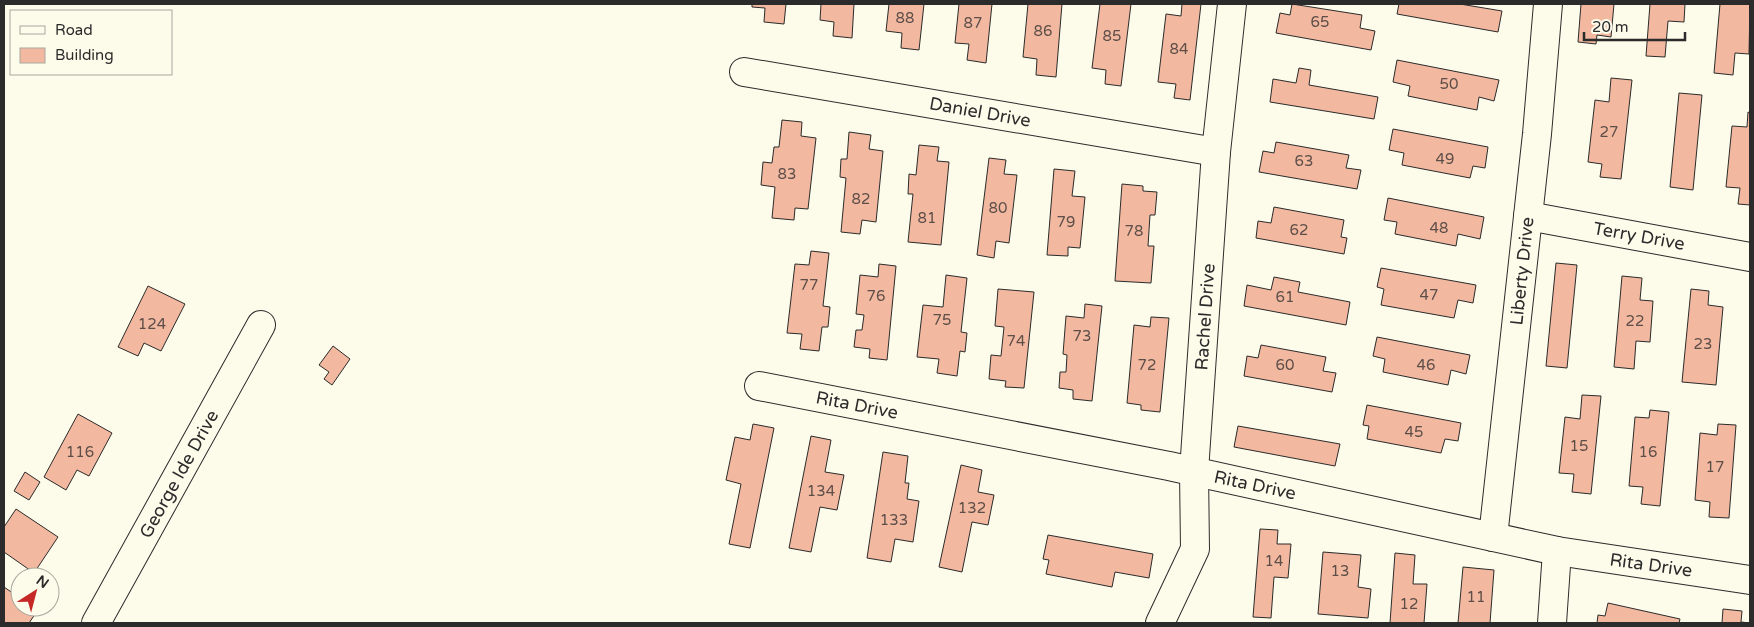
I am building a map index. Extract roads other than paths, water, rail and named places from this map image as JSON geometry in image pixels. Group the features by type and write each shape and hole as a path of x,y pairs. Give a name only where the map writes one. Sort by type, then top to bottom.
{"street":[{"name":"Rachel Drive","path":"1160,623 1195,549 1194,471 1216,152 1232,4"},
{"name":"Liberty Drive","path":"1493,537 1528,216 1548,4"},
{"name":"Daniel Drive","path":"744,72 1216,152"},
{"name":"Terry Drive","path":"1528,216 1750,256"},
{"name":"George Ide Drive","path":"96,623 261,325"},
{"name":"Rita Drive","path":"759,386 1194,471 1557,551 1750,580"},
{"path":"1552,623 1557,551"}]}
